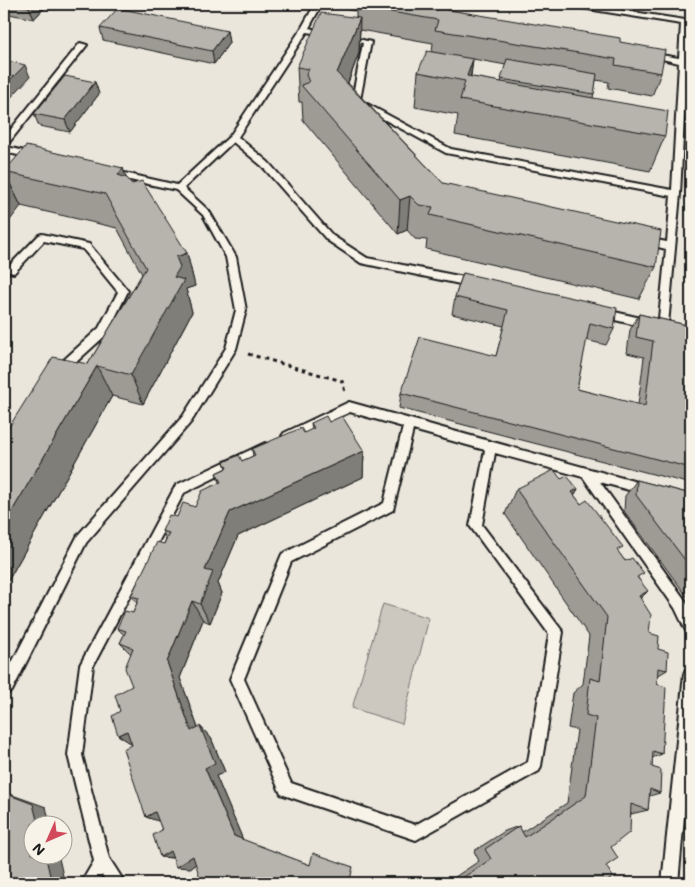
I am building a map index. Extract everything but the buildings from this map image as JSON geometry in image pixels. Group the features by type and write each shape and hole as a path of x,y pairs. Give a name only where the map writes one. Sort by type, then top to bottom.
{"lane":[{"path":"179,188 233,138 305,29 318,4"},
{"path":"569,4 685,22 676,194 663,328"},
{"path":"305,29 366,42 356,100 375,123"},
{"path":"46,158 5,149 83,45"},
{"path":"643,54 682,61"},
{"path":"356,100 449,150 676,194"},
{"path":"233,138 265,164 330,238 364,261 482,285"},
{"path":"4,688 7,686 82,539 187,419 231,349 241,310 231,257 206,213 179,188 103,171"},
{"path":"4,268 11,270 42,237 86,246 123,291 103,331 53,377"},
{"path":"633,239 672,246"},
{"path":"596,312 691,334"},
{"path":"117,883 102,862 74,755 87,665 180,488 350,407 663,494"},
{"path":"409,424 389,506 286,558 237,679 286,789 416,833 534,766 556,632 476,526 492,446"},
{"path":"588,474 680,604 691,626"},
{"path":"670,883 691,674"},
{"path":"89,883 102,862"}],"path":[{"path":"231,349 342,381 350,407"}],"shaded area":[{"path":"383,604 429,618 402,724 352,708"}]}
